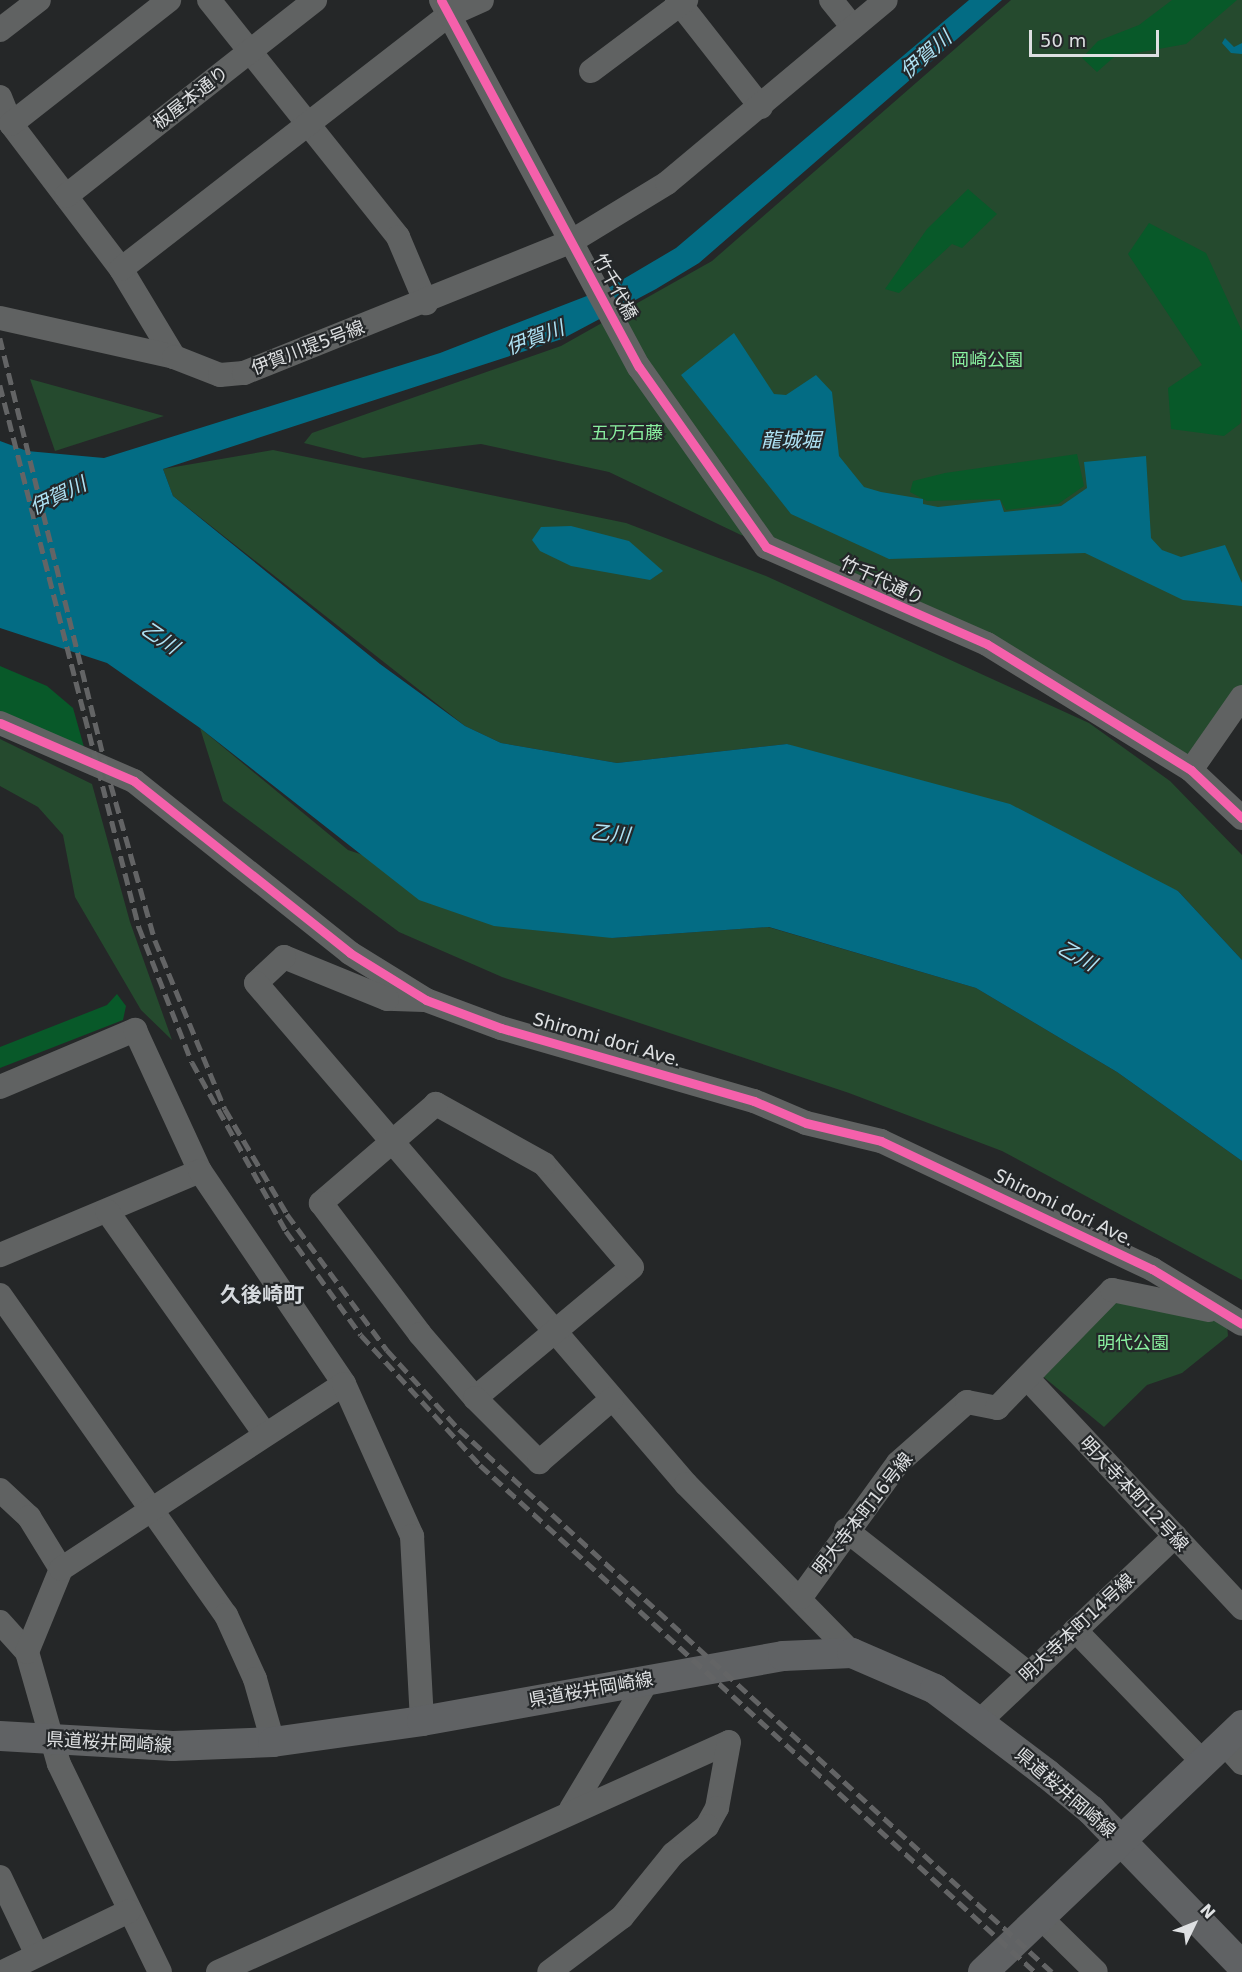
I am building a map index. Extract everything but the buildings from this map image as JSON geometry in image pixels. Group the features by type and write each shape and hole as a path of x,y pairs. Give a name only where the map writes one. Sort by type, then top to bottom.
{"main road":[{"name":"県道桜井岡崎線","path":"0,1736 51,1741 173,1746 273,1742 422,1721 783,1656 852,1653 935,1689 980,1720 1120,1841 1242,1966"},
{"path":"983,1972 1120,1841 1228,1748"}],"street":[{"path":"0,30 39,0"},
{"path":"11,124 169,0"},
{"path":"209,0 398,237 426,303"},
{"name":"板屋本通り","path":"66,196 315,0"},
{"path":"121,269 306,123 445,8 482,0"},
{"path":"831,0 853,27"},
{"name":"伊賀川堤5号線","path":"0,318 174,357 220,375 244,373 426,303 572,241 667,183 761,107 886,0"},
{"path":"591,71 681,1 761,107"},
{"name":"竹千代橋","path":"445,8 630,349"},
{"path":"0,97 11,124 121,269 174,357"},
{"name":"竹千代通り","path":"630,349 766,547 987,644 1191,770 1238,814"},
{"path":"1191,770 1242,697"},
{"name":"Shiromi dori Ave.","path":"0,723 134,781 203,831 350,953 426,1000 501,1028 754,1101 806,1123 880,1141 1152,1269 1233,1318"},
{"path":"426,1000 387,999 284,957 256,983 686,1484 801,1597 852,1653"},
{"path":"0,1087 135,1030 200,1171 344,1384 412,1536 422,1721"},
{"path":"475,1398 632,1268 544,1164 436,1104 321,1203 363,1262 475,1398 539,1462 612,1399"},
{"path":"0,1255 200,1171"},
{"path":"107,1211 265,1434"},
{"name":"明大寺本町16号線","path":"801,1597 846,1530 898,1463 967,1402 997,1408 1112,1290 1233,1318"},
{"path":"0,1295 226,1614 255,1679 273,1742"},
{"name":"明大寺本町12号線","path":"1028,1378 1242,1608"},
{"path":"27,1652 61,1569 344,1384"},
{"path":"0,1490 29,1517 61,1569"},
{"path":"846,1530 1029,1674"},
{"name":"明大寺本町14号線","path":"980,1720 1175,1536"},
{"path":"0,1622 27,1652 51,1741 129,1911 160,1972"},
{"path":"1075,1630 1228,1748"},
{"path":"571,1809 648,1680"},
{"path":"218,1972 571,1809 729,1742 720,1797 707,1826 673,1854 622,1917 549,1972"},
{"path":"0,1877 37,1955"},
{"path":"3,1972 129,1911"},
{"path":"1040,1917 1096,1972"}],"green space":[{"name":"岡崎公園","path":"1011,0 1242,0 1242,688 1187,755 1007,644 771,543 741,535 609,472 481,444 363,458 304,443 312,433 561,346 712,261"},
{"path":"1172,0 1237,0 1186,44 1114,57 1097,72 1082,58 1098,41 1139,25"},
{"path":"968,189 997,214 962,248 952,244 899,293 885,289 927,229"},
{"path":"1149,223 1206,253 1242,331 1241,423 1224,436 1171,429 1168,388 1202,365 1128,254"},
{"path":"30,379 164,416 55,451"},
{"path":"273,450 626,523 766,576 1089,723 1170,781 1242,855 1242,960 1178,891 787,744 617,763 501,743 465,726 173,496 163,469"},
{"path":"1077,454 1084,486 1058,504 1006,510 1000,499 927,501 910,492 913,481 945,473"},
{"path":"0,666 47,686 73,708 84,747 0,713"},
{"path":"200,728 348,850 612,938 768,927 976,988 1117,1072 1242,1161 1242,1280 1002,1151 849,1093 502,977 399,932 223,801"},
{"path":"0,739 92,784 130,922 172,1040 141,1010 75,897 63,835 38,807 0,786"},
{"path":"117,994 126,1006 123,1020 0,1068 0,1047 107,1005"},
{"name":"明代公園","path":"1121,1294 1227,1324 1228,1336 1182,1373 1147,1385 1104,1427 1040,1374"}],"water":[{"path":"969,0 1002,0 699,263 656,289 562,339 163,469 173,496 380,664 465,726 501,743 617,763 787,744 1010,804 1178,891 1242,960 1242,1161 1117,1072 976,988 769,927 612,938 494,926 419,900 200,728 107,663 0,628 0,441 27,451 104,458 440,353 610,287 676,248"},
{"path":"1225,38 1234,47 1242,43 1242,54 1231,53 1222,43"},
{"name":"龍城堀","path":"734,333 774,394 786,395 816,375 832,392 839,456 864,487 923,499 923,504 938,507 1000,500 1004,512 1061,506 1087,488 1084,462 1146,456 1151,538 1162,550 1181,557 1225,545 1242,583 1242,606 1183,600 1085,553 889,559 791,514 681,375"},
{"path":"571,526 629,541 663,571 650,580 571,566 540,551 532,540 541,527"}],"railway":[{"path":"0,338 106,767 155,940 225,1109 287,1214 387,1350 459,1429 1052,1972"},
{"path":"0,385 139,927 192,1062 286,1231 361,1335 480,1465 1035,1972"}],"cycle path":[{"path":"441,0 639,367 766,547 987,644 1191,770 1242,818"},
{"path":"0,723 134,781 350,953 426,1000 501,1028 754,1101 806,1123 881,1141 1152,1269 1242,1324"}],"district":[{"name":"久後崎町","path":"262,1295"}],"water label":[{"name":"伊賀川","path":"926,55"},
{"name":"伊賀川","path":"535,338"},
{"name":"伊賀川","path":"58,496"},
{"name":"乙川","path":"160,638"},
{"name":"乙川","path":"610,834"},
{"name":"乙川","path":"1077,956"}],"park label":[{"name":"五万石藤","path":"627,433"}]}
